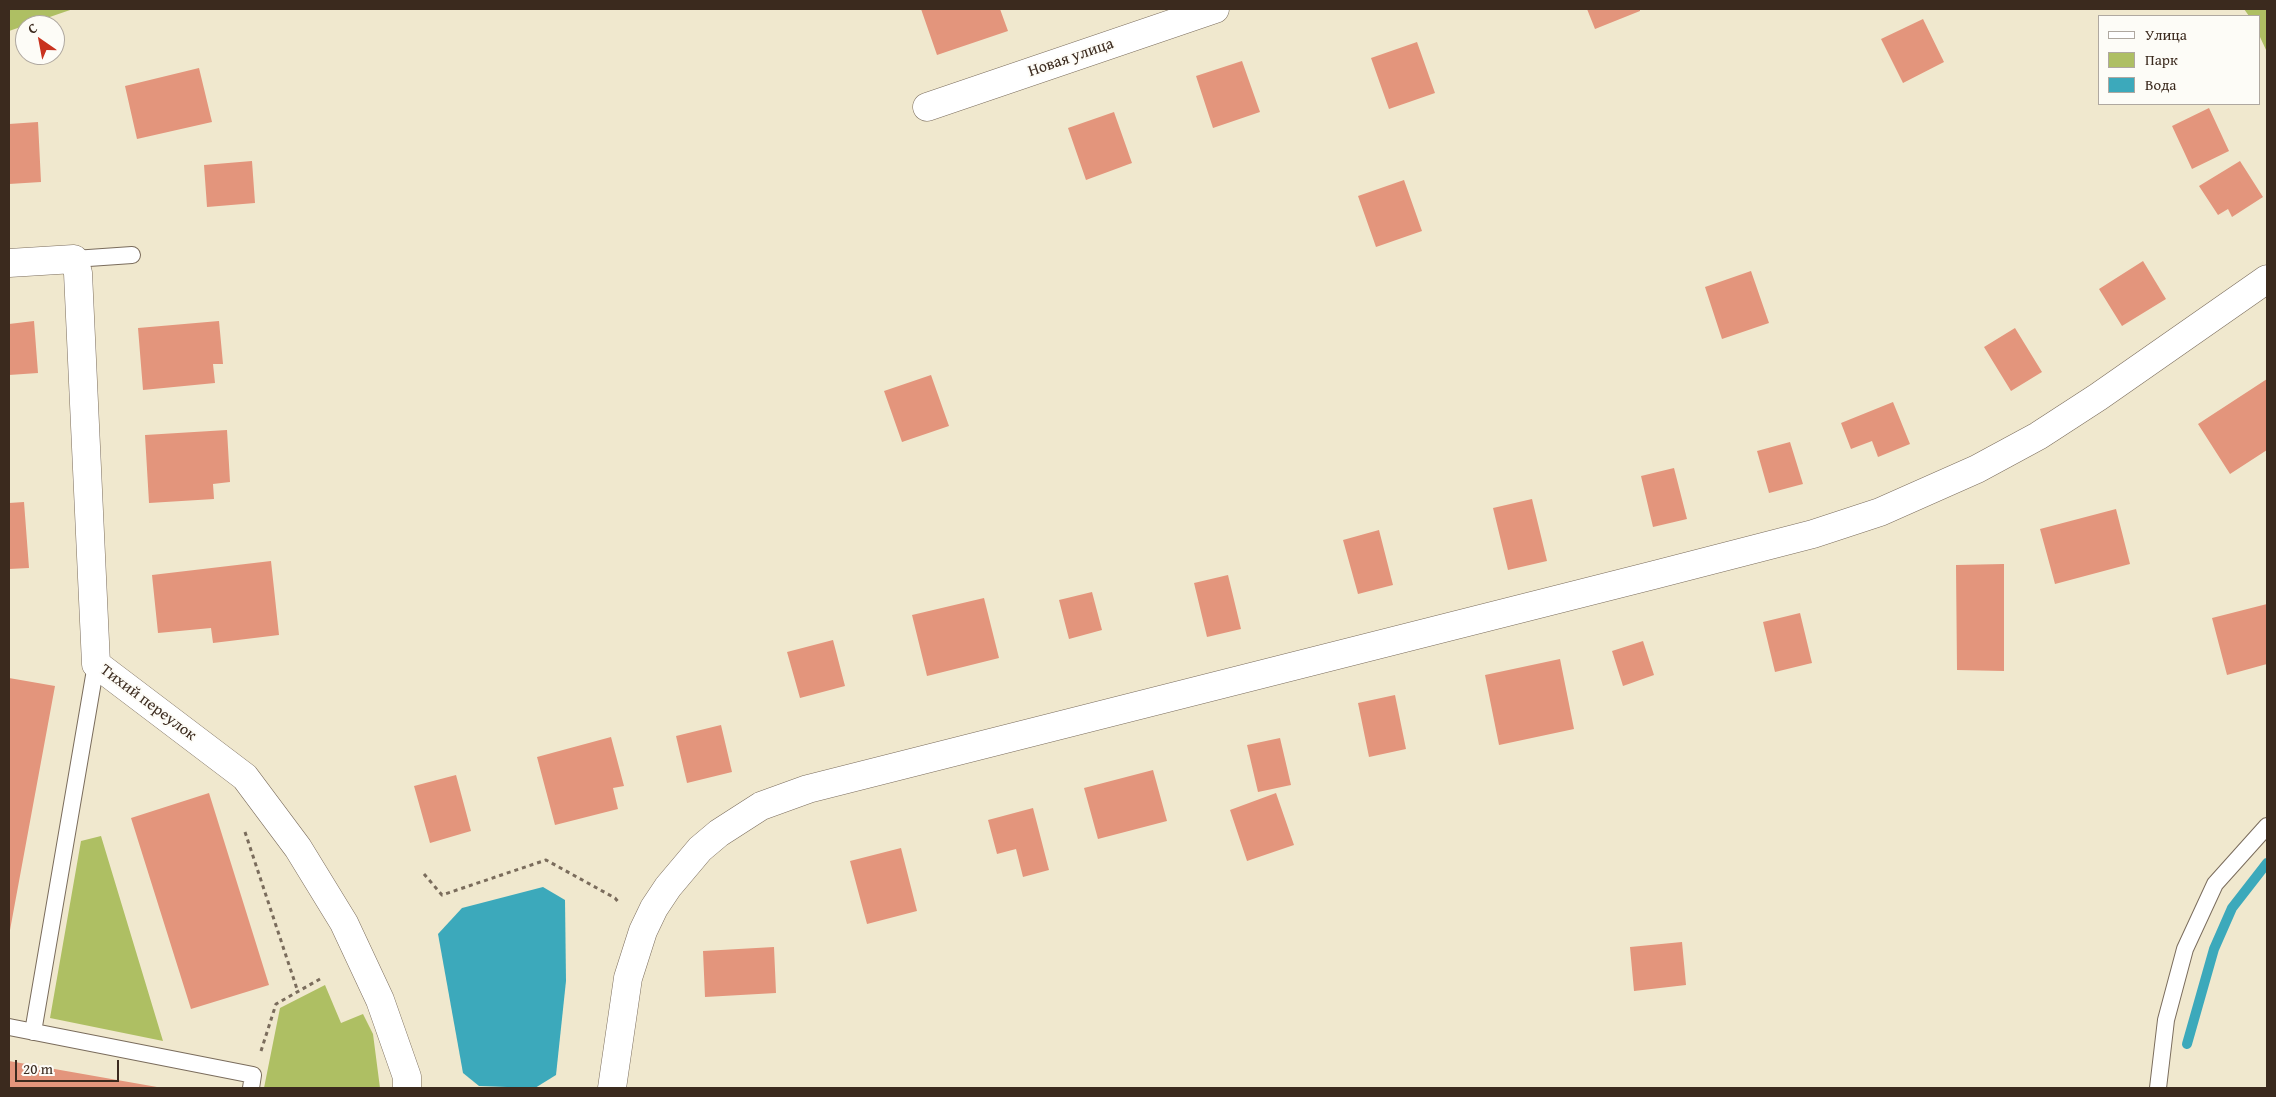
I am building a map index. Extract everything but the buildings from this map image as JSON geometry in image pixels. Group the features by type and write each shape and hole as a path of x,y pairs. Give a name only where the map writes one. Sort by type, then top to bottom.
{"street":[{"name":"Новая улица","path":"927,107 1215,9"},
{"path":"9,262 74,259"},
{"name":"Тихий переулок","path":"74,259 78,274 96,664 245,776 298,848 344,923 380,1000 407,1077 408,1088"},
{"path":"612,1088 628,978 643,931 668,888 700,849 740,819 784,796 1663,573 1812,534 1880,512 1977,470 2038,436 2098,397 2267,279"}],"lane":[{"path":"74,259 132,256"},
{"path":"33,1032 96,664"},
{"path":"2158,1088 2166,1020 2186,949 2215,884 2267,826"},
{"path":"9,1028 252,1081"}],"path":[{"path":"243,827 298,992"},
{"path":"424,874 442,896 546,860 615,898 643,931"},
{"path":"252,1081 276,1004 320,979"}],"green space":[{"path":"9,9 73,9 56,15 15,15 15,29 9,31"},
{"path":"2244,9 2267,9 2267,52 2261,39 2261,15 2248,15"},
{"path":"101,836 163,1041 50,1018 81,841"},
{"path":"325,985 341,1023 363,1014 373,1034 380,1088 264,1088 280,1008"}],"water":[{"path":"543,887 565,900 566,981 556,1075 535,1088 479,1086 463,1073 438,934 462,908"}],"waterway":[{"path":"2187,1044 2214,949 2232,908 2267,863"}]}
